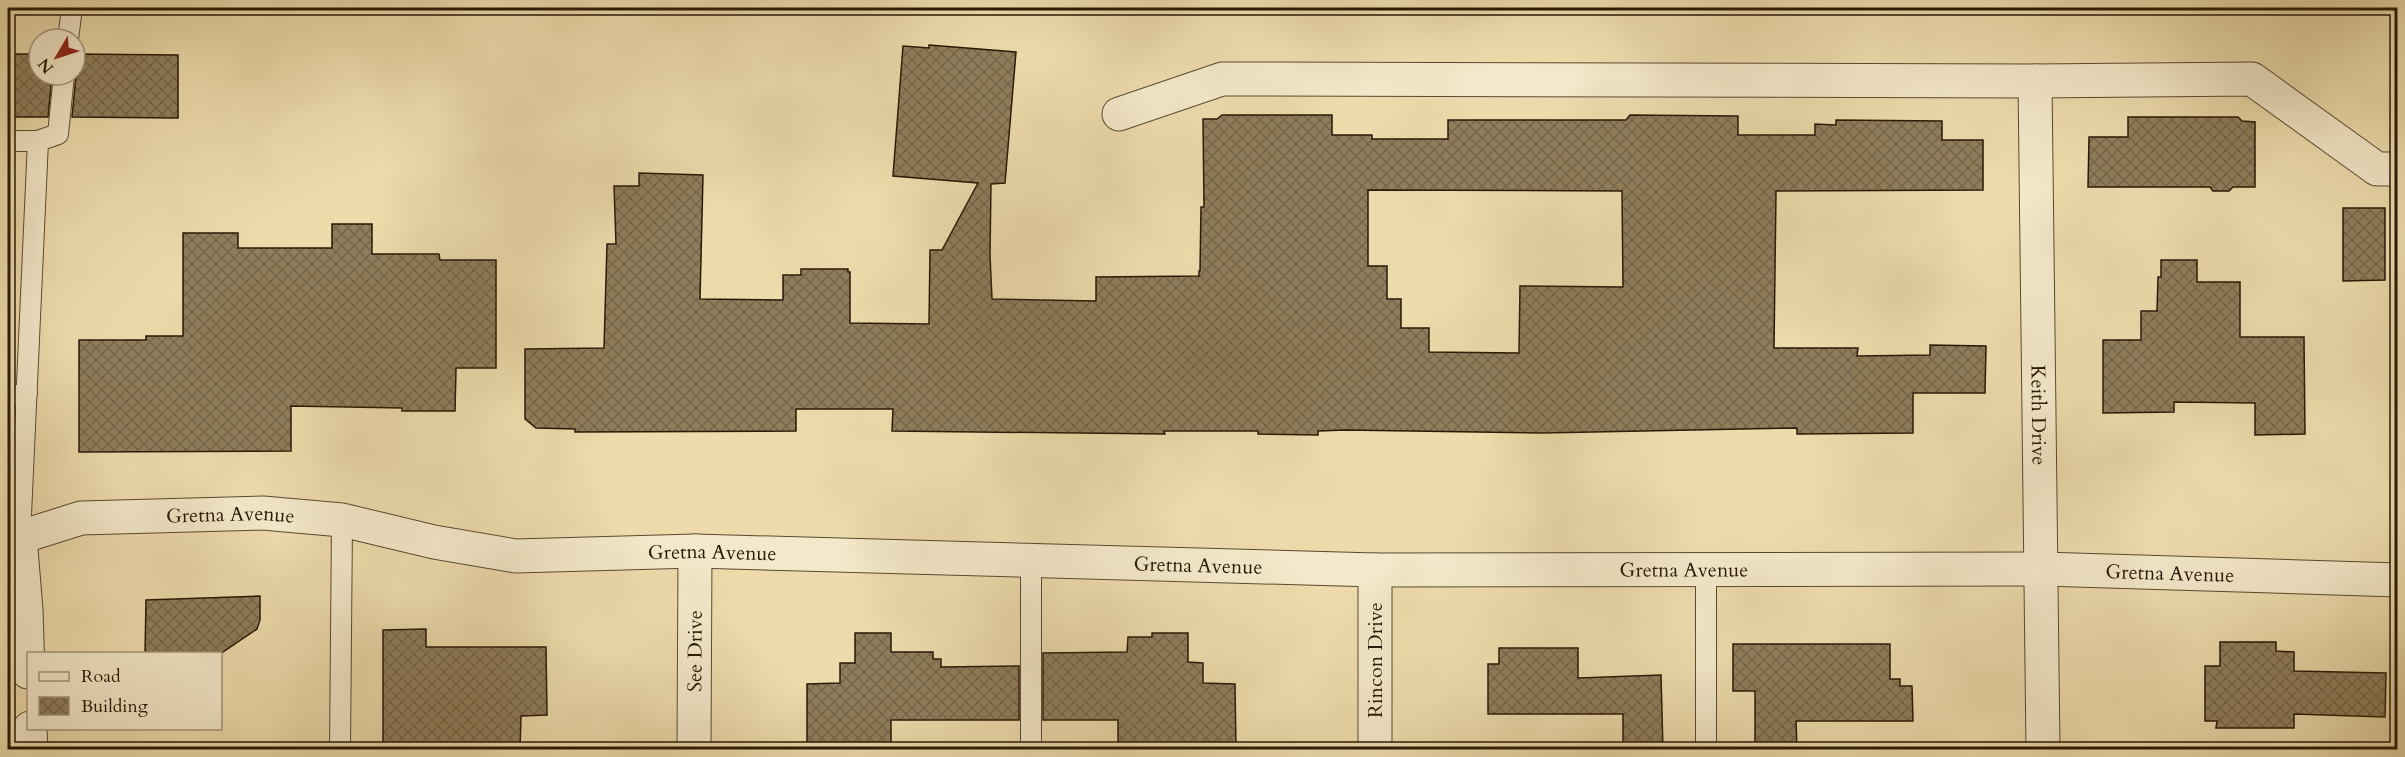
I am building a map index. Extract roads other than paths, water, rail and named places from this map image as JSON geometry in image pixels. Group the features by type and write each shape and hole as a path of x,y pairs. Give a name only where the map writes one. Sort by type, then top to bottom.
{"street":[{"path":"1119,114 1222,79 2035,81 2252,79 2377,169 2397,169"},
{"name":"Keith Drive","path":"2035,81 2043,750"},
{"name":"Gretna Avenue","path":"14,539 81,518 263,513 342,520 434,542 516,556 695,551 1375,570 2042,569 2397,580"},
{"path":"14,539 26,610 27,652"},
{"name":"See Drive","path":"694,750 695,551"},
{"name":"Rincon Drive","path":"1375,570 1375,750"},
{"path":"30,730 31,750"}],"lane":[{"path":"70,27 72,8"},
{"path":"8,141 38,141 58,134 63,87"},
{"path":"14,539 17,395 38,141"},
{"path":"340,750 342,520"},
{"path":"1031,561 1031,750"},
{"path":"1706,569 1706,750"}]}
